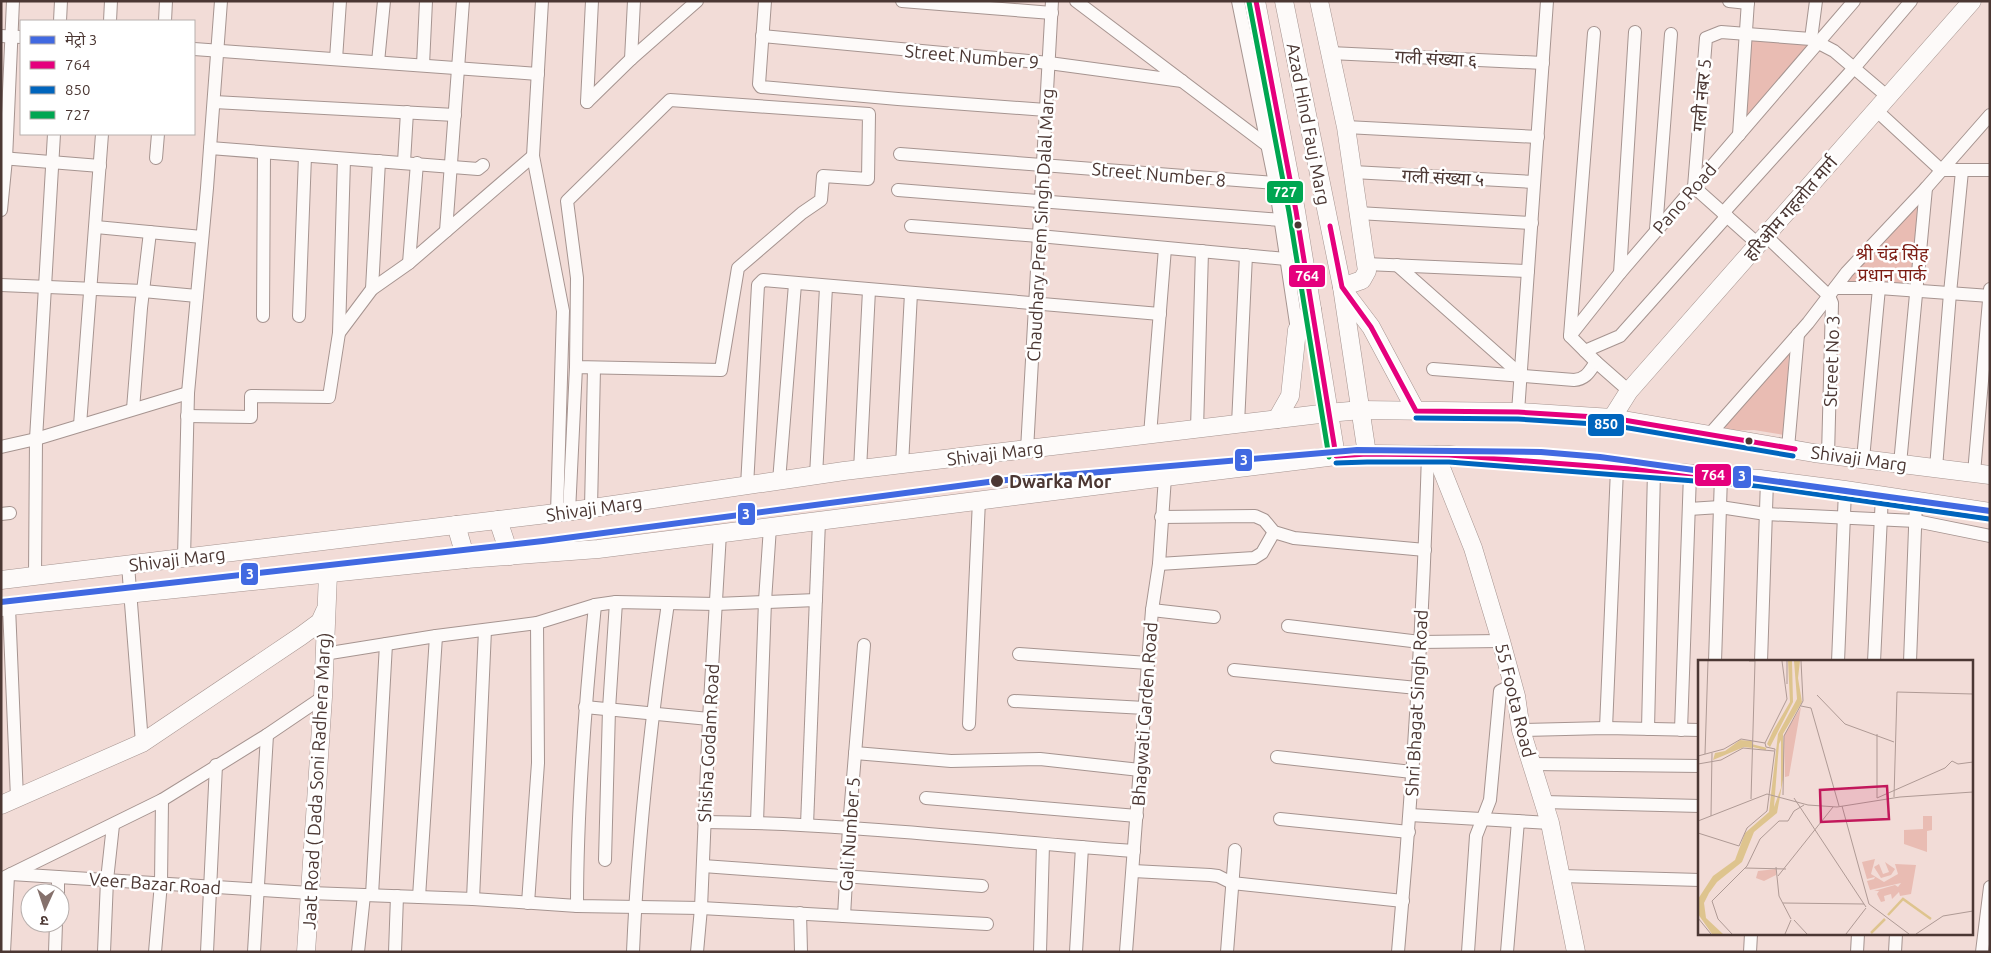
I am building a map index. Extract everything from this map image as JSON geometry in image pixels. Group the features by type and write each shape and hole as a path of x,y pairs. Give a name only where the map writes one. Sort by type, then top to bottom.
{"main road":[{"name":"Azad Hind Fauj Marg","path":"1256,1 1275,144 1312,309 1336,456"},
{"name":"Azad Hind Fauj Marg","path":"1284,1 1342,287 1367,454"},
{"path":"1318,1 1346,128 1367,271 1362,280 1342,287 1371,327 1416,411"},
{"name":"हरिओम गहलोत मार्ग","path":"1612,418 1629,390 1972,1"},
{"path":"1277,419 1290,396 1297,330 1312,309"},
{"name":"Shivaji Marg","path":"1,580 563,512 860,470 1361,410 1518,412 1612,418 1828,455 1982,474"},
{"name":"Shivaji Marg","path":"5,607 466,559 598,548 1336,456 1367,454 1432,454 1767,480 1990,512"},
{"name":"55 Foota Road","path":"1432,454 1473,548 1501,641 1516,696 1521,730 1550,823 1576,952"},
{"path":"498,520 510,556"},
{"path":"456,525 466,559"},
{"name":"Jaat Road ( Dada Soni Radhera Marg)","path":"306,952 328,574"},
{"path":"9,801 142,743 320,622 325,611"}],"street":[{"path":"1,210 13,1"},
{"path":"60,20 61,1"},
{"path":"110,20 111,1"},
{"path":"165,20 166,1"},
{"path":"184,558 188,393 221,1"},
{"path":"336,59 340,1"},
{"path":"378,62 384,1"},
{"path":"423,65 426,1"},
{"path":"446,230 463,1"},
{"path":"542,1 533,156 563,311 563,512"},
{"path":"592,1 587,102 697,1"},
{"path":"632,59 634,1"},
{"path":"765,1 759,84 761,87 898,100 1046,110"},
{"path":"902,1 1052,7"},
{"path":"1076,1 1182,81 1275,144"},
{"path":"1238,1 1275,144 1275,183 1297,330"},
{"path":"1518,412 1547,1"},
{"path":"1729,1 1748,2 1739,135"},
{"path":"1815,40 1816,1"},
{"name":"Pano Road","path":"1570,336 1656,230 1739,135 1815,40 1854,1"},
{"path":"1585,351 1620,336 1911,1"},
{"name":"Chaudhary Prem Singh Dalal Marg","path":"1027,450 1052,7"},
{"path":"1620,273 1635,32"},
{"name":"गली नंबर 5","path":"1694,187 1706,38 1721,32 1746,34"},
{"path":"1594,33 1570,336 1596,362 1629,390"},
{"path":"1656,230 1671,34"},
{"path":"1746,34 1815,40 1834,51 1888,97"},
{"name":"Street Number 9","path":"762,36 1048,62 1182,81"},
{"path":"195,50 538,74"},
{"name":"गली संख्या ६","path":"1330,53 1543,63"},
{"path":"563,512 576,367 577,278 567,201 670,100 869,114 868,180 823,176 821,200 802,213 738,268 721,370 576,367"},
{"path":"214,102 455,115"},
{"path":"1876,110 1941,170 1990,170"},
{"path":"404,162 407,112"},
{"path":"1710,434 1798,334 1847,272 1926,188 1990,115"},
{"path":"1346,128 1538,137"},
{"path":"35,576 36,439 54,135"},
{"path":"80,425 102,135"},
{"path":"156,158 158,135"},
{"path":"210,148 478,169 483,165"},
{"path":"263,316 264,152"},
{"name":"Street Number 8","path":"900,154 1275,183"},
{"path":"299,316 305,156"},
{"path":"339,333 372,289 409,263 533,156"},
{"path":"4,158 100,166"},
{"path":"187,416 251,417 251,396 329,398 339,333 344,158"},
{"path":"372,289 379,161"},
{"path":"409,263 418,163"},
{"path":"1936,468 1962,171"},
{"name":"गली संख्या ५","path":"1352,172 1534,182"},
{"path":"1694,187 1725,215 1762,240"},
{"path":"1900,464 1926,188"},
{"path":"898,190 1281,220"},
{"path":"1358,213 1532,223"},
{"path":"911,226 1286,259"},
{"path":"96,227 202,237"},
{"path":"133,410 150,232"},
{"name":"Street No 3","path":"1762,240 1832,292 1828,455"},
{"path":"1150,435 1165,248"},
{"path":"1198,429 1202,251"},
{"path":"1238,424 1246,255"},
{"path":"1366,264 1528,271"},
{"path":"1397,265 1520,374"},
{"path":"747,486 758,285 763,280 826,287 1160,314"},
{"path":"779,481 795,284"},
{"path":"1,285 90,288 197,296"},
{"path":"816,476 826,287"},
{"path":"1832,292 1878,288 1989,296"},
{"path":"1863,459 1878,288"},
{"path":"1982,474 1990,289"},
{"path":"860,470 869,290"},
{"path":"902,465 911,294"},
{"path":"1788,448 1798,334"},
{"path":"1433,369 1581,380 1596,362"},
{"path":"591,508 594,368"},
{"path":"1,447 36,439 188,393"},
{"name":"Shri Bhagat Singh Road","path":"1398,952 1410,815 1432,454"},
{"path":"1606,728 1617,468"},
{"path":"1648,729 1654,471"},
{"path":"1681,730 1690,474"},
{"path":"1715,660 1721,476"},
{"name":"Bhagwati Garden Road","path":"1126,952 1152,610 1159,564 1165,477"},
{"path":"1761,660 1767,480"},
{"path":"1838,660 1845,490"},
{"path":"1874,660 1882,495"},
{"path":"969,724 979,500"},
{"path":"1910,660 1916,502"},
{"path":"1689,510 1720,507 1766,514 1881,521 1916,521 1990,536"},
{"path":"1161,517 1255,516 1264,520 1274,532 1294,538 1425,550"},
{"path":"807,825 819,521"},
{"path":"758,822 765,601 770,527"},
{"path":"1159,564 1254,558 1264,549 1274,532"},
{"name":"Shisha Godam Road","path":"697,952 701,908 709,720 720,533"},
{"path":"128,565 142,743"},
{"path":"324,654 436,636 537,623 595,605 616,602 716,604 816,600"},
{"path":"605,860 609,710 616,602"},
{"path":"633,952 635,907 652,713 668,603"},
{"path":"577,906 577,862 585,707 595,605"},
{"path":"5,607 9,801"},
{"path":"1152,610 1214,617"},
{"path":"528,903 538,763 537,623"},
{"path":"1288,626 1420,642 1501,641"},
{"path":"473,899 486,630"},
{"path":"419,897 436,636"},
{"path":"358,952 368,895 386,644"},
{"name":"Gali Number 5","path":"844,916 864,645"},
{"path":"1018,654 1148,662"},
{"path":"1234,670 1417,688"},
{"path":"1468,952 1476,836 1490,800 1500,691 1512,685"},
{"path":"4,952 7,876 113,826 162,800 216,765 267,736 322,697"},
{"path":"1014,700 1145,708"},
{"path":"585,707 709,720"},
{"path":"1521,730 1606,728 1698,730"},
{"path":"254,952 267,736"},
{"path":"855,753 952,761 1040,759 1140,770"},
{"path":"1277,757 1412,772"},
{"path":"1532,764 1698,766"},
{"path":"207,952 216,765"},
{"path":"926,798 1137,816"},
{"path":"155,952 161,883 162,800"},
{"path":"1544,802 1698,806"},
{"path":"1410,815 1550,823"},
{"path":"1280,819 1408,832"},
{"path":"1507,952 1518,821"},
{"path":"704,822 758,822 807,825 1134,850"},
{"path":"104,952 107,880 113,826"},
{"path":"1040,952 1043,844"},
{"path":"1076,952 1082,847"},
{"path":"1226,952 1235,850"},
{"path":"703,866 982,886"},
{"path":"1133,871 1210,875 1218,876 1232,883 1402,901"},
{"name":"Veer Bazar Road","path":"7,876 58,877 577,906 701,908 987,924"},
{"path":"1561,876 1698,880"},
{"path":"58,877 58,883"},
{"path":"1982,952 1990,887"},
{"path":"395,952 397,896"},
{"path":"800,914 801,951 811,952"},
{"path":"55,952 56,933"},
{"path":"1750,936 1750,952"},
{"path":"1857,952 1858,936"},
{"path":"1895,952 1896,936"}],"green space":[{"path":"1751,40 1810,44 1746,118"},
{"name":"श्री चंद्र सिंह प्रधान पार्क","path":"1920,203 1912,285 1845,283"},
{"path":"1786,351 1789,355 1784,435 1754,430 1719,431"}],"metro line":[{"name":"3","path":"1,602 543,541 996,481 1357,450 1541,452 1600,457 1990,511"}],"transit line":[{"name":"764","path":"1256,1 1296,211 1336,456 1367,454 1449,455 1760,479 1990,512"},
{"name":"727","path":"1249,2 1289,212 1329,457"},
{"name":"764","path":"1330,226 1342,287 1371,327 1416,411 1518,412 1612,418 1795,449"},
{"name":"850","path":"1416,418 1518,419 1611,425 1793,456"},
{"name":"850","path":"1336,463 1449,462 1759,486 1989,519"}],"place":[{"name":"Dwarka Mor","path":"997,481"}]}
